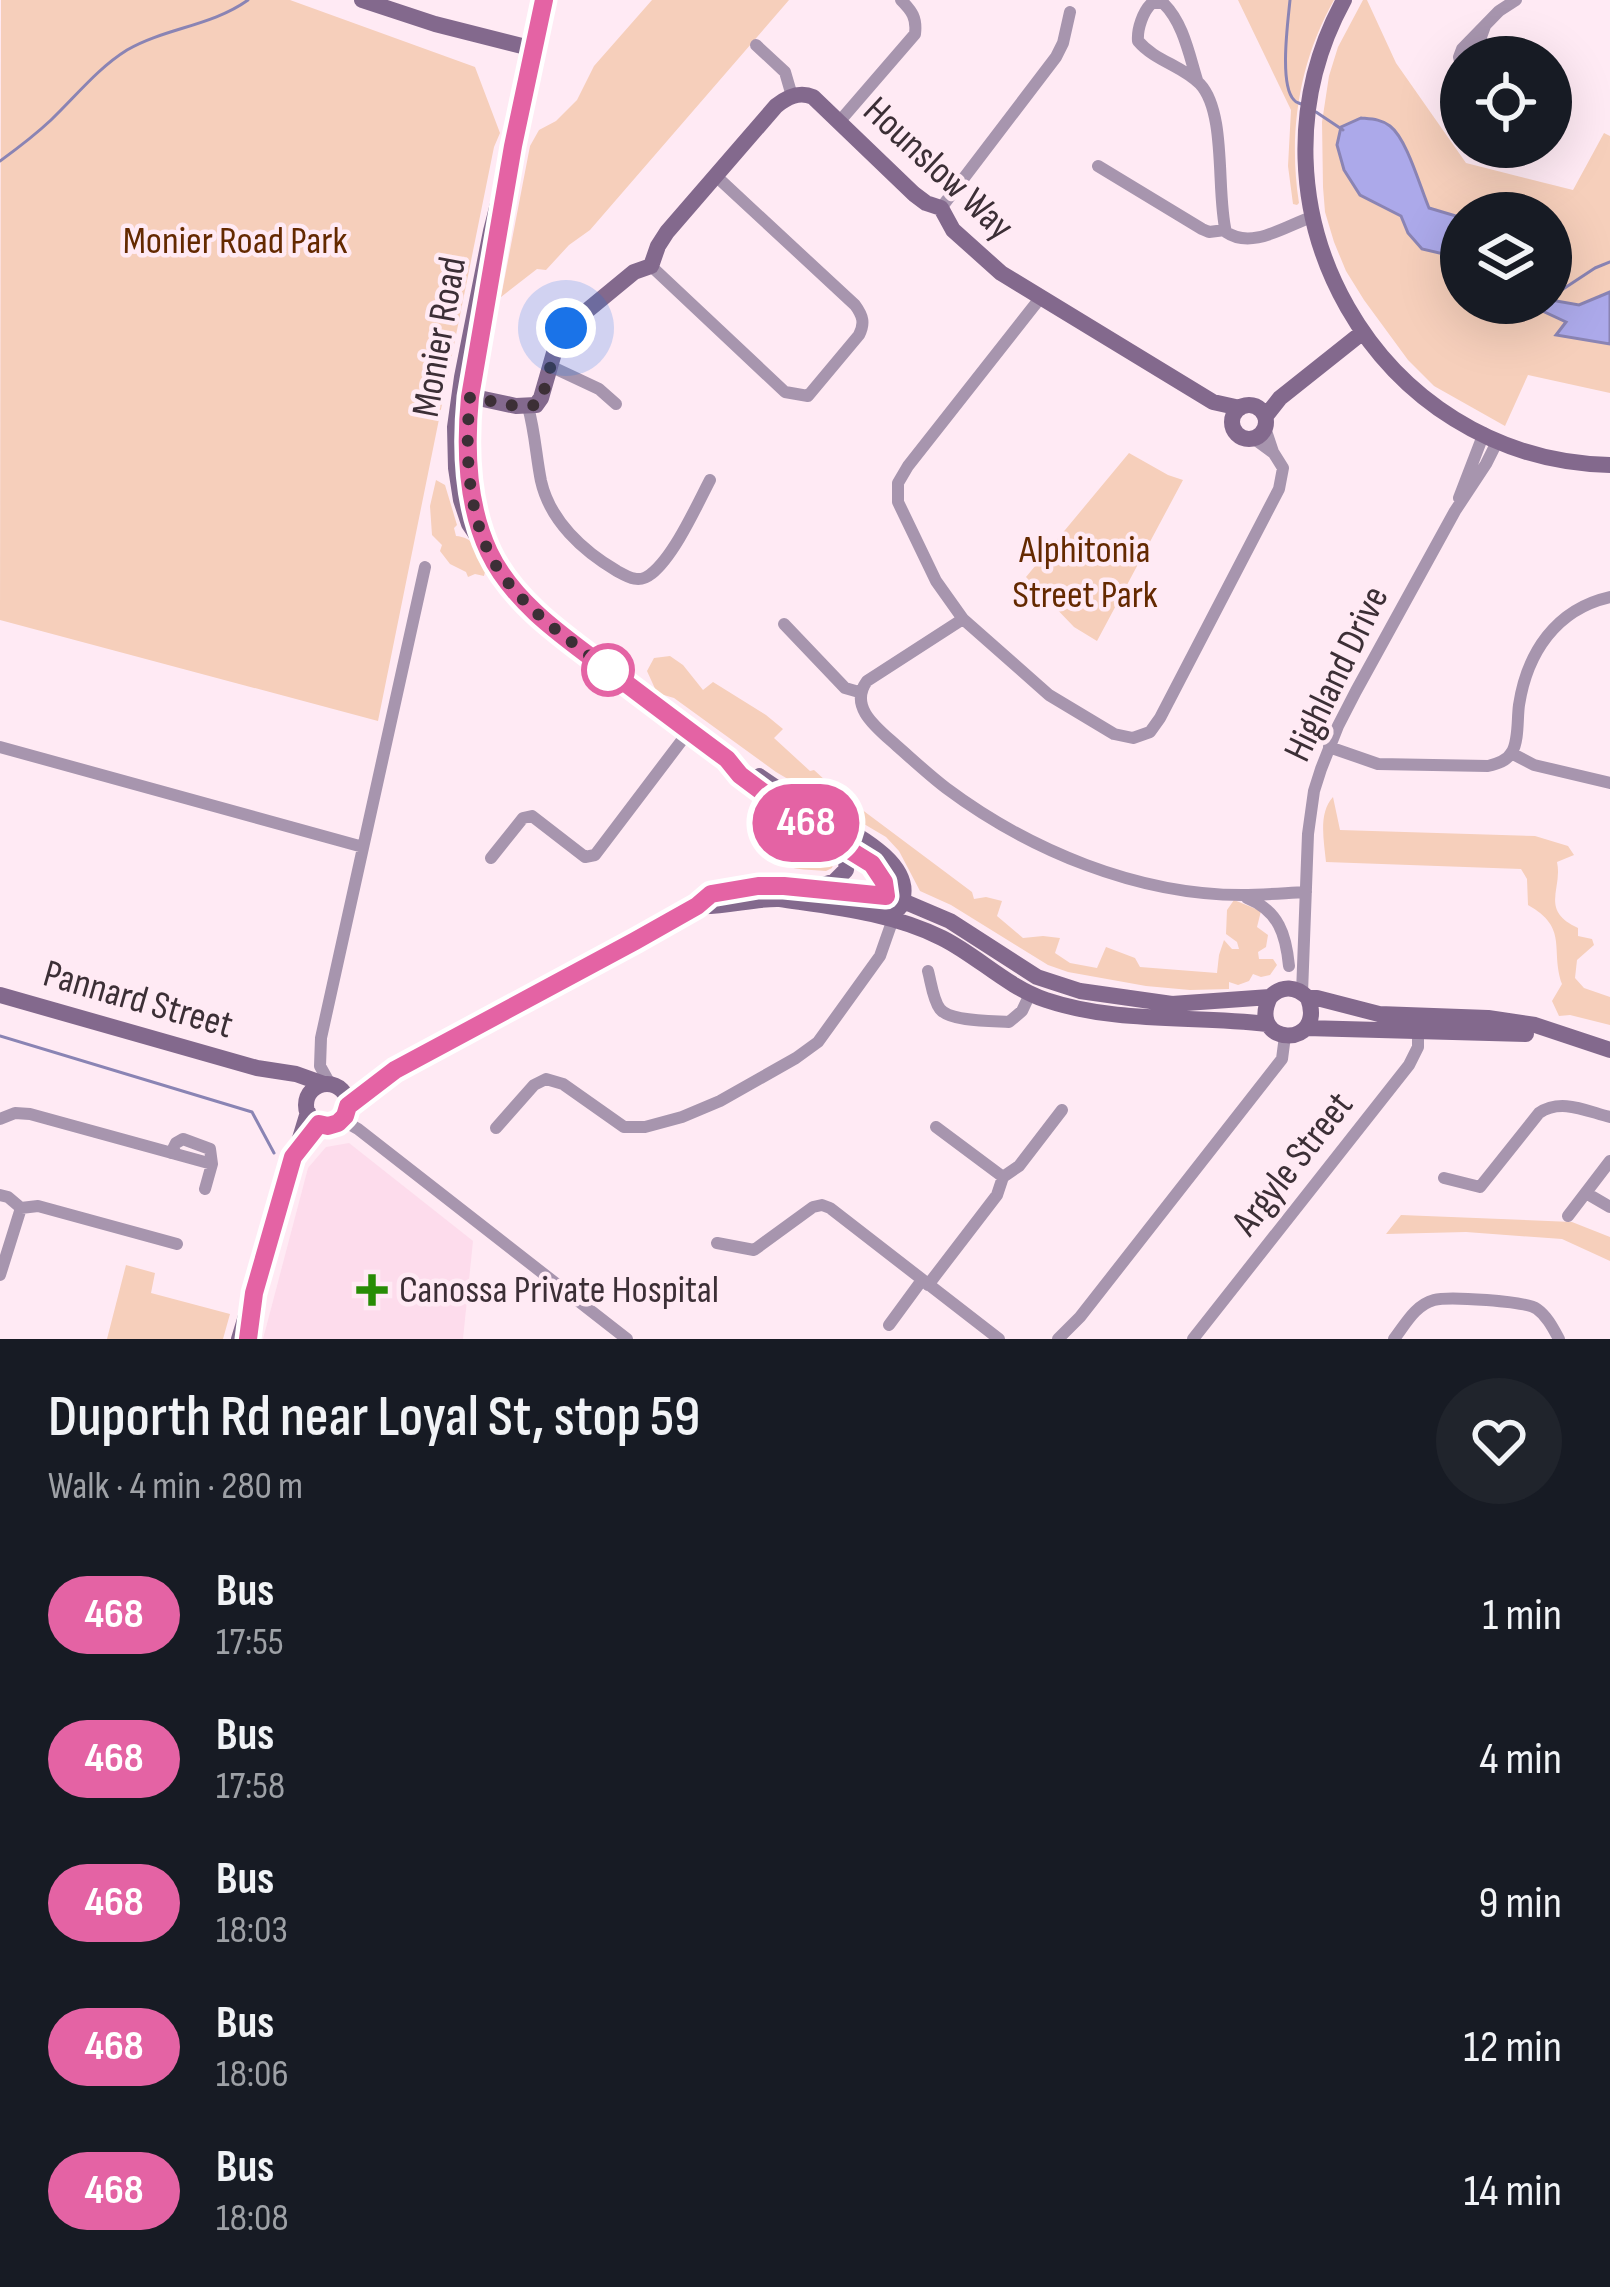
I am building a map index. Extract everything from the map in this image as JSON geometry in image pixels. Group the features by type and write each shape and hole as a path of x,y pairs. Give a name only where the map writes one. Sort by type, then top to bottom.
{"main road":[{"path":"362,0 534,49"},
{"name":"Monier Road","path":"544,0 491,231 465,396 455,428 461,500 489,553 546,621 727,759"},
{"path":"1344,0 1313,75 1304,154 1314,223 1329,269 1363,332 1418,394 1458,421 1530,455 1610,466"},
{"path":"465,396 536,405 566,328 634,272 651,266 667,232 776,106 792,96"},
{"name":"Hounslow Way","path":"792,96 813,97 914,194 941,208 952,230 985,260 1213,402 1252,420"},
{"path":"1252,420 1363,332"},
{"path":"727,759 740,775 799,819 872,864 895,898"},
{"path":"727,759 883,853 900,877 893,919"},
{"path":"817,887 835,881 846,870 847,856 840,842"},
{"path":"243,1339 293,1157 311,1113 313,1089 337,1096 395,1070 697,906 711,894 784,886 895,898 950,921 1037,976 1067,988 1172,1004 1274,994 1290,988 1419,1023 1569,1038 1610,1050"},
{"path":"697,906 780,899 893,919 947,940 1030,994 1082,1010 1123,1017 1267,1024"},
{"path":"1274,994 1264,1010 1267,1024 1285,1036 1306,1028 1419,1023"},
{"name":"Pannard Street","path":"0,995 257,1068 296,1074 337,1096"},
{"path":"1305,995 1312,1013 1306,1028"},
{"name":"Pannard Street","path":"257,1068 293,1087 311,1113"},
{"path":"311,1113 328,1126 337,1096"}],"street":[{"path":"839,122 915,34 912,12 901,0"},
{"path":"1474,36 1516,0"},
{"path":"1197,80 1140,44 1139,30 1152,3 1162,3 1171,11 1197,80 1214,108 1225,230"},
{"path":"941,208 1056,57 1070,12"},
{"path":"1481,36 1485,25"},
{"path":"756,45 785,72 792,96"},
{"path":"1098,166 1209,232 1225,230 1245,240 1314,223"},
{"path":"651,266 785,392 808,397 859,335 862,316 855,305 717,177"},
{"path":"1041,298 908,466 898,483 898,502 936,581 963,619 1035,683 1114,734 1133,738 1150,732 1160,718 1279,489 1283,468 1252,420"},
{"path":"550,367 598,389 616,404"},
{"path":"528,407 550,504 595,558 632,579 653,573 710,481"},
{"name":"Highland Drive","path":"1305,995 1302,945 1314,791 1338,726 1455,511 1486,464 1491,436"},
{"path":"425,567 321,1038 320,1066 358,1129 627,1339"},
{"path":"1329,747 1378,764 1488,766 1502,762 1511,754 1522,689 1544,638 1564,617 1610,597"},
{"path":"963,619 867,680 859,692 864,712 944,787 1054,853 1125,877 1196,892 1306,892"},
{"path":"784,624 845,688 859,692"},
{"path":"490,858 523,818 532,817 585,857 595,855 689,731"},
{"path":"0,747 363,847"},
{"path":"1511,754 1534,765 1610,783"},
{"path":"1241,895 1270,911 1282,926 1289,966"},
{"path":"496,1128 534,1085 546,1079 563,1084 624,1127 682,1118 720,1101 818,1042 880,956 893,919"},
{"name":"Highland Drive","path":"1274,994 1302,945"},
{"path":"928,971 937,1004 953,1017 1009,1022 1022,1011 1030,994"},
{"name":"Argyle Street","path":"1193,1339 1409,1065 1418,1046 1419,1023"},
{"path":"1058,1339 1282,1059 1285,1036"},
{"path":"296,1074 310,1062 321,1038"},
{"path":"1444,1178 1480,1187 1547,1107 1560,1104 1610,1117"},
{"path":"889,1325 997,1195 1003,1177 1019,1166 1062,1110"},
{"path":"0,1118 30,1114 212,1164 205,1190"},
{"path":"936,1127 1003,1177"},
{"path":"1568,1216 1610,1162"},
{"path":"1586,1192 1610,1207"},
{"path":"0,1195 21,1208 38,1206 177,1244"},
{"path":"717,1244 754,1250 822,1205 999,1339"},
{"path":"0,1275 21,1208"},
{"path":"1394,1339 1417,1309 1435,1299 1534,1306 1559,1339"}],"shaded area":[{"path":"1361,118 1380,121 1396,132 1429,208 1440,211 1440,253 1422,249 1401,216 1360,195 1344,170 1337,145 1341,127"},
{"path":"1610,292 1610,344 1556,335 1564,324 1572,324 1572,304"},
{"name":"Canossa Private Hospital","path":"349,1143 473,1241 463,1339 263,1339 308,1168 326,1147"}],"green space":[{"name":"Monier Road Park","path":"1,0 290,0 475,67 500,133 378,721 0,620"},
{"path":"652,0 789,0 590,230 546,270 537,269 501,297 530,146 539,130 577,100 594,66"},
{"path":"1238,0 1334,0 1312,48 1299,98 1297,205 1293,204 1288,166 1291,110"},
{"path":"1367,0 1396,63 1440,126 1440,168 1486,168 1573,190 1604,133 1610,136 1610,393 1528,375 1505,426 1434,386 1408,360 1346,271 1325,212 1322,122 1338,47"},
{"name":"Alphitonia Street Park","path":"1129,453 1183,480 1097,641 1074,627 1026,577"},
{"path":"436,480 445,485 456,536 469,540 483,555 484,576 468,577 450,564 432,535 430,506"},
{"path":"670,656 703,690 713,682 766,715 783,729 774,738 810,771 972,892 974,899 1002,901 997,916 1023,938 1060,938 1055,953 1070,963 1097,968 1106,947 1135,958 1140,967 1217,973 1224,940 1232,949 1239,949 1226,934 1227,910 1234,900 1261,911 1257,927 1268,935 1259,959 1273,959 1277,965 1270,975 1253,974 1238,985 1229,982 1229,989 1190,990 1146,986 1048,965 920,891 886,837 776,772 674,698 657,693 647,671 654,658"},
{"path":"1333,797 1340,830 1535,836 1568,846 1574,855 1557,862 1556,906 1578,928 1578,936 1592,939 1594,945 1577,960 1575,978 1584,988 1610,997 1610,1025 1559,1016 1552,1001 1562,984 1554,931 1528,905 1527,879 1521,869 1326,862 1324,819"},
{"path":"792,833 801,840 802,850 824,859 831,854 835,858 832,868 806,870 780,863 778,857"},
{"path":"1401,1215 1572,1222 1610,1237 1610,1261 1562,1239 1466,1232 1386,1234"},
{"path":"126,1265 155,1273 151,1293 230,1314 223,1339 107,1339"}],"waterway":[{"path":"0,161 127,50 219,16 248,0"},
{"path":"1290,0 1287,81 1294,100 1303,105"},
{"path":"1316,112 1343,130"},
{"path":"1572,283 1610,262"},
{"path":"0,1036 252,1112 274,1153"}],"bus line":[{"name":"468","path":"248,1339 254,1293 293,1157 319,1124 338,1123 348,1106 395,1070 635,941 711,894 784,886 886,896 884,882 872,864 799,819 571,642 521,596 489,553 473,496 466,437 513,146 544,0"}],"place":[{"name":"Canossa Private Hospital","path":"372,1290"}],"route":[{"path":"566,328 536,405 470,397 468,467 489,553 546,621 608,670"}]}
